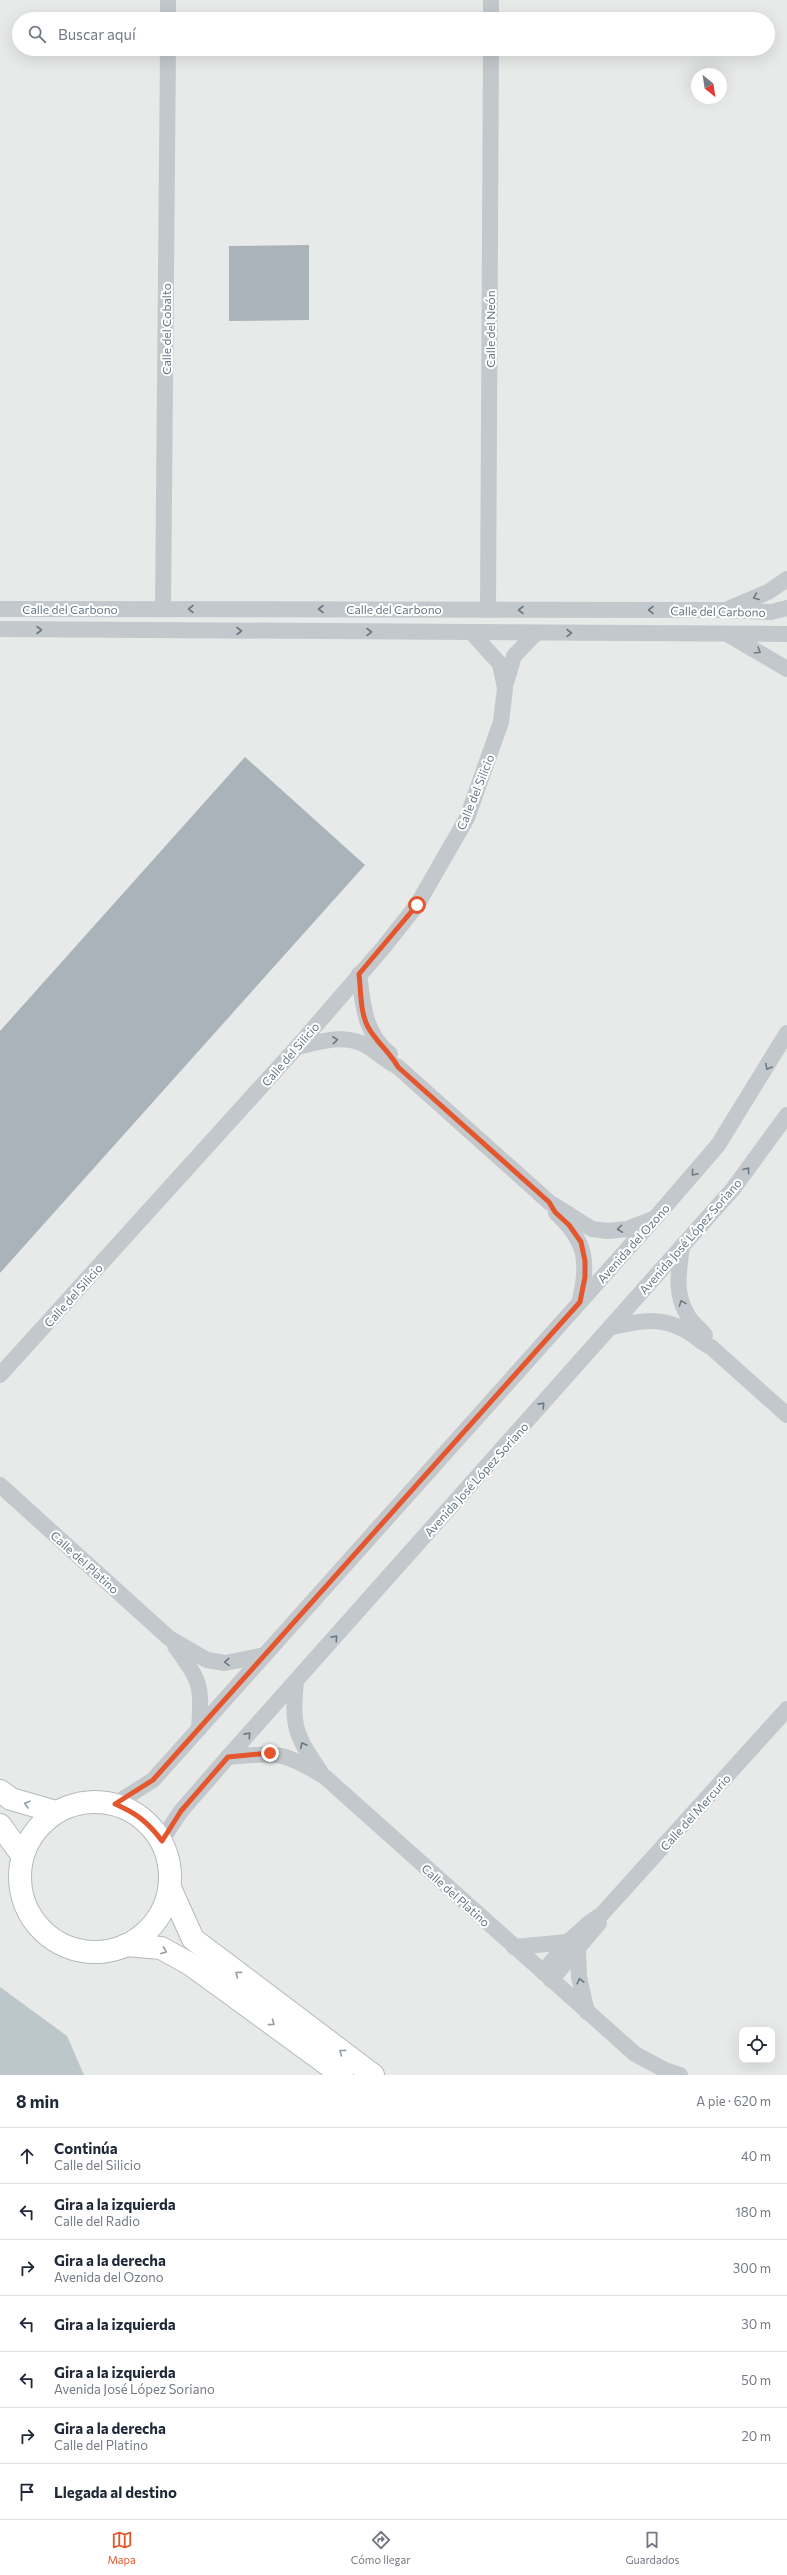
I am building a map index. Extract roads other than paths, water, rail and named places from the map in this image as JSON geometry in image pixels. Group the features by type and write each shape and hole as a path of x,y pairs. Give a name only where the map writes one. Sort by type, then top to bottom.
{"street":[{"path":"168,0 168,12"},
{"path":"491,0 491,12"},
{"name":"Calle del Cobalto","path":"163,609 168,56"},
{"name":"Calle del Neón","path":"488,610 491,56"},
{"path":"723,610 768,592 787,579"},
{"name":"Calle del Carbono","path":"0,609 723,610 771,612 787,608"},
{"name":"Calle del Carbono","path":"0,629 787,634"},
{"name":"Calle del Silicio","path":"472,632 500,664 505,688"},
{"name":"Calle del Silicio","path":"0,1375 297,1047 417,905 467,818 501,722 505,688 514,656 536,633"},
{"name":"Calle del Carbono","path":"728,634 787,669"},
{"path":"359,974 363,1011 367,1026 382,1048 392,1056 398,1067"},
{"name":"Avenida del Ozono","path":"115,1804 153,1780 656,1217 718,1145 787,1033"},
{"path":"297,1047 339,1038 356,1041 398,1067 549,1202 581,1242 585,1277 580,1302"},
{"name":"Avenida José López Soriano","path":"162,1841 181,1811 228,1757 733,1189 787,1115"},
{"path":"549,1202 567,1211 592,1229 608,1231 627,1229 656,1217"},
{"path":"682,1247 678,1285 681,1302 687,1314 704,1334 711,1347 787,1415"},
{"path":"612,1326 637,1321 662,1320 686,1330 701,1343 711,1347"},
{"name":"Calle del Platino","path":"0,1485 169,1638 192,1668 199,1683 201,1702 199,1729"},
{"name":"Calle del Platino","path":"169,1638 207,1660 225,1663 266,1655"},
{"name":"Calle del Platino","path":"296,1680 293,1715 298,1734 304,1749 325,1777 635,2054 665,2070 680,2075"},
{"name":"Calle del Mercurio","path":"547,1976 573,1946 597,1929 602,1914 787,1709"},
{"name":"Calle del Platino","path":"228,1757 270,1753 286,1756 325,1777"},
{"path":"0,1791 11,1799 56,1812"},
{"path":"342,2075 190,1964 161,1948 126,1946 102,1952 78,1950 55,1941 36,1925 24,1903 19,1879 22,1855 35,1830 56,1812 85,1802 115,1804 139,1816 150,1824 162,1841 170,1888 193,1939 373,2075"},
{"path":"0,1825 22,1855"},
{"path":"126,1946 147,1931 162,1912 170,1888"},
{"path":"514,1947 573,1946 578,1977 587,2012"}]}
